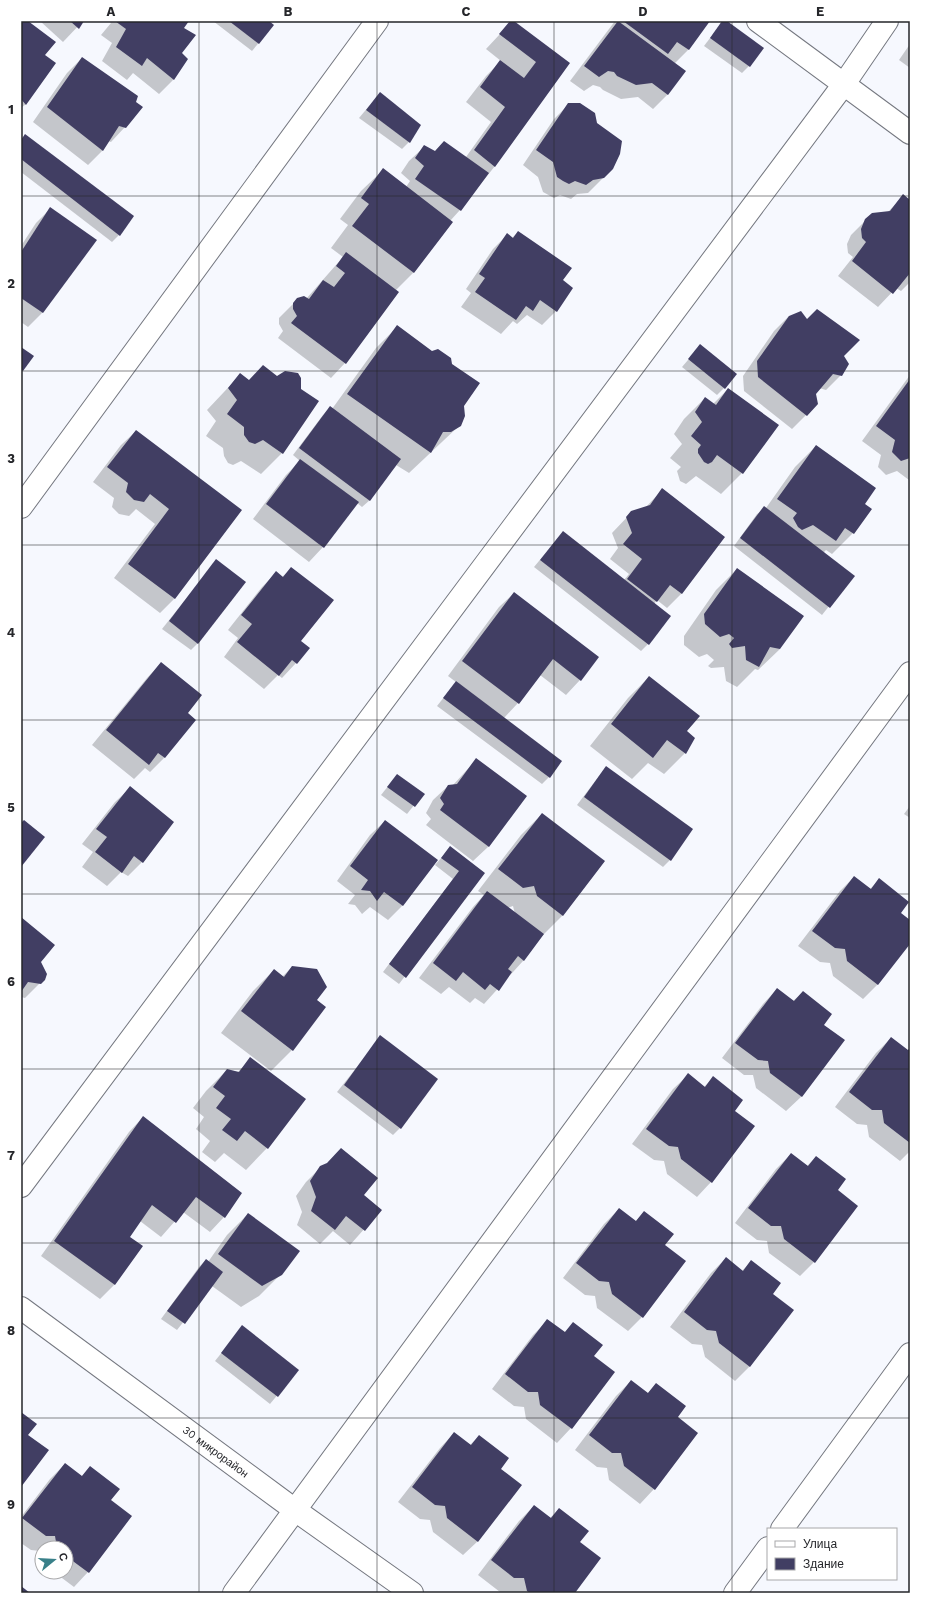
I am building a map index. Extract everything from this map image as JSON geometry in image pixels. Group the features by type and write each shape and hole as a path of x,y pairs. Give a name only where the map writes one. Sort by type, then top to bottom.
{"street":[{"path":"21,507 377,21"},
{"path":"758,21 910,133"},
{"path":"21,1186 844,84 887,21"},
{"path":"234,1593 910,673"},
{"name":"30 микрорайон","path":"21,1308 295,1510 412,1593"},
{"path":"783,1528 910,1354"},
{"path":"735,1593 767,1549"}],"building":[{"path":"21,21 28,21 56,42 45,55 56,63 26,105 21,99"},
{"path":"70,21 84,21 79,29"},
{"path":"115,21 189,21 184,28 196,35 182,53 188,59 174,80 147,58 142,66 116,47 126,29"},
{"path":"229,21 269,21 274,25 259,44"},
{"path":"510,21 514,21 570,63 495,167 474,150 505,107 480,87 500,60 524,78 536,62 499,34"},
{"path":"618,21 686,71 668,95 652,83 636,85 617,76 614,72 608,71 599,77 584,66"},
{"path":"623,21 710,21 689,50 677,42 668,54"},
{"path":"722,21 727,21 764,48 750,67 710,38"},
{"path":"82,57 138,96 136,102 143,107 126,128 119,126 103,151 47,107"},
{"path":"380,92 421,125 410,143 366,110"},
{"path":"568,103 580,103 595,113 597,123 622,141 620,154 613,169 604,178 593,180 586,185 575,181 569,184 557,177 553,162 536,150"},
{"path":"25,134 134,216 120,236 21,159 21,140"},
{"path":"444,141 489,173 461,211 415,179 424,166 415,158 424,145 435,151"},
{"path":"383,168 453,222 414,273 352,226 369,204 361,198"},
{"path":"903,194 910,200 910,273 893,294 852,261 866,242 862,238 861,229 865,219 872,213 890,211"},
{"path":"50,207 97,240 43,313 21,298 21,252"},
{"path":"518,231 572,268 563,280 573,288 557,312 540,300 533,311 526,306 516,320 475,292 485,278 479,274 507,233 513,238"},
{"path":"346,252 399,292 346,364 291,323 297,316 293,309 293,303 297,298 304,296 309,299 323,280 334,287 345,273 336,266"},
{"path":"817,309 860,340 844,356 849,364 842,376 833,374 816,394 818,404 807,416 758,377 757,361 789,316 801,311 807,319"},
{"path":"397,325 432,351 438,349 451,358 452,364 480,383 464,406 465,416 461,426 451,432 443,432 431,453 347,394"},
{"path":"700,344 737,374 725,389 688,359"},
{"path":"21,347 34,356 23,371 21,370"},
{"path":"263,365 277,376 285,371 298,373 301,378 301,389 319,401 283,454 263,440 255,444 249,442 244,435 244,427 227,414 237,400 228,388 240,373 249,380"},
{"path":"910,379 910,458 901,461 892,452 895,440 876,426"},
{"path":"728,388 779,425 743,474 717,455 712,462 708,464 704,462 698,453 698,449 701,445 691,436 702,422 695,412 705,397 716,405"},
{"path":"330,406 401,459 370,501 299,448"},
{"path":"136,430 242,510 175,599 128,564 169,509 150,494 144,502 134,500 126,492 128,483 107,467"},
{"path":"816,445 876,488 865,504 872,509 854,534 845,528 836,541 813,525 802,530 798,527 793,518 797,513 777,499"},
{"path":"300,459 359,502 324,548 266,504"},
{"path":"662,488 725,537 682,594 670,585 657,602 627,579 642,559 623,544 632,533 626,517 631,511 650,505"},
{"path":"764,506 855,576 830,608 740,538"},
{"path":"563,531 671,616 649,645 540,560"},
{"path":"216,559 246,582 198,644 169,621"},
{"path":"291,567 334,600 301,641 310,648 297,664 292,660 279,676 237,642 252,624 241,615 276,571 283,577"},
{"path":"737,568 804,616 780,649 770,647 759,667 746,660 745,646 732,648 729,644 734,638 729,634 720,637 705,624 704,614"},
{"path":"514,592 599,657 581,681 553,659 519,704 462,661"},
{"path":"161,662 202,695 188,713 196,720 165,758 158,753 149,765 106,730"},
{"path":"649,676 700,716 687,731 695,738 686,754 667,740 653,758 611,724"},
{"path":"456,681 562,761 550,778 443,698"},
{"path":"476,758 527,796 489,847 440,810 444,804 440,798 448,785 457,784"},
{"path":"606,766 693,829 671,861 584,797"},
{"path":"397,774 425,794 415,807 387,787"},
{"path":"130,786 174,822 143,863 134,856 122,873 95,852 107,837 96,829"},
{"path":"542,813 605,861 563,916 537,896 534,886 523,888 498,869"},
{"path":"24,820 45,837 21,867 21,823"},
{"path":"385,820 438,860 403,906 384,892 377,901 370,891 361,890 368,880 350,866"},
{"path":"450,846 485,873 406,978 389,964 459,871 441,858"},
{"path":"854,876 871,889 879,878 909,902 901,913 910,920 910,944 878,985 847,961 845,949 835,948 812,931"},
{"path":"487,891 544,934 524,961 518,956 508,969 512,972 499,991 490,984 485,990 463,972 456,981 433,963"},
{"path":"21,917 55,945 41,962 47,974 45,980 41,984 28,982 21,992"},
{"path":"292,966 317,969 327,987 317,1000 326,1007 293,1051 241,1011 274,969 284,977"},
{"path":"777,988 794,1001 803,991 832,1014 824,1025 845,1040 802,1097 770,1073 768,1061 758,1060 735,1043"},
{"path":"380,1035 438,1079 401,1129 344,1085"},
{"path":"891,1037 908,1050 910,1048 910,1143 884,1123 882,1110 872,1110 849,1092"},
{"path":"250,1057 306,1099 268,1149 245,1131 237,1141 222,1130 231,1119 216,1108 225,1096 213,1087 227,1069 239,1072"},
{"path":"688,1073 705,1087 713,1076 743,1100 735,1111 755,1126 712,1183 681,1159 678,1147 669,1146 646,1129"},
{"path":"143,1116 242,1193 225,1218 196,1197 176,1223 152,1205 130,1237 143,1246 115,1285 54,1241"},
{"path":"341,1148 378,1178 364,1195 382,1210 365,1231 346,1216 335,1230 311,1211 316,1197 310,1181 320,1166 327,1163"},
{"path":"791,1153 808,1166 816,1156 846,1179 838,1190 858,1206 815,1263 784,1239 781,1226 771,1226 748,1208"},
{"path":"619,1208 636,1221 644,1211 674,1234 665,1245 686,1261 643,1318 612,1294 609,1282 599,1281 576,1263"},
{"path":"248,1213 300,1251 282,1275 262,1286 218,1254"},
{"path":"726,1257 743,1271 751,1260 781,1283 773,1294 794,1310 750,1367 719,1343 716,1331 707,1330 684,1312"},
{"path":"206,1259 223,1272 185,1324 167,1311"},
{"path":"547,1319 565,1332 573,1322 603,1345 594,1356 615,1372 572,1429 540,1405 538,1392 528,1392 505,1374"},
{"path":"242,1325 299,1370 278,1397 221,1353"},
{"path":"631,1380 648,1393 656,1383 686,1406 678,1417 698,1433 655,1490 624,1466 621,1453 612,1453 589,1435"},
{"path":"21,1412 37,1424 28,1435 49,1450 21,1487"},
{"path":"454,1432 471,1445 479,1435 509,1458 501,1469 522,1485 478,1542 447,1518 445,1506 435,1505 412,1487"},
{"path":"65,1463 82,1476 90,1466 120,1489 111,1500 132,1516 89,1573 74,1562 74,1540 56,1540 55,1536 46,1536 22,1518"},
{"path":"534,1505 551,1518 559,1508 589,1531 580,1542 601,1558 575,1593 530,1593 527,1591 524,1578 514,1578 491,1560"},
{"path":"21,1586 30,1593 21,1593"}]}
